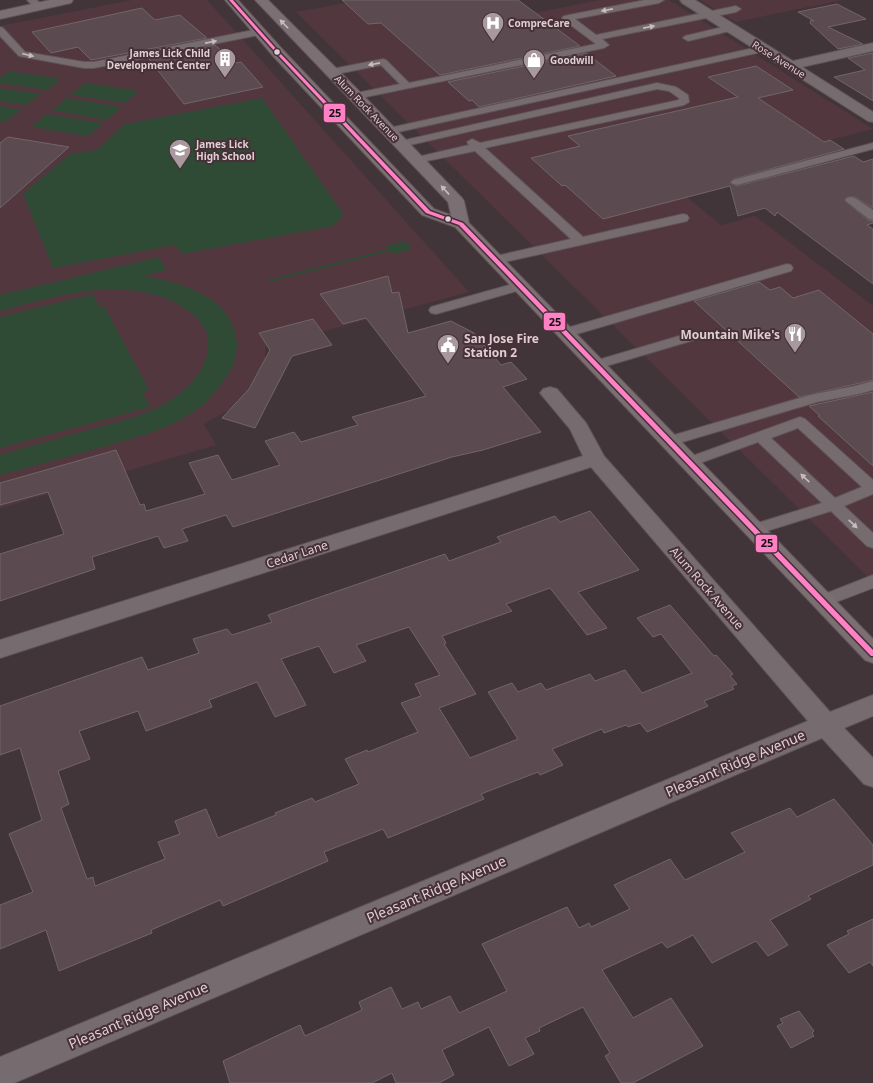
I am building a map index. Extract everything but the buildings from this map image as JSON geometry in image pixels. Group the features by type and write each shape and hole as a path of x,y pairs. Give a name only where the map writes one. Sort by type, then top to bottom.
{"main road":[{"path":"0,15 35,3 67,0"},
{"path":"231,0 428,212 461,224 872,652"},
{"name":"Alum Rock Avenue","path":"261,0 356,96 456,201 461,224"},
{"path":"372,151 392,154 402,160 417,160"}],"street":[{"name":"Rose Avenue","path":"686,0 873,118"},
{"path":"790,66 873,47"},
{"name":"Alum Rock Avenue","path":"550,393 579,427 595,459 826,725 873,776"},
{"name":"Cedar Lane","path":"0,649 595,459"},
{"name":"Pleasant Ridge Avenue","path":"0,1073 873,705"}],"lane":[{"path":"356,96 604,45 567,18 659,0"},
{"path":"594,38 736,10"},
{"path":"688,38 730,28"},
{"path":"0,30 22,54 89,65 260,32"},
{"path":"389,131 763,49"},
{"path":"332,72 383,62 407,86"},
{"path":"401,144 657,86 664,86 672,89 684,97 684,102 417,160"},
{"path":"460,130 580,241"},
{"path":"737,182 873,146"},
{"path":"851,200 873,216"},
{"path":"496,260 683,218"},
{"path":"565,333 786,268"},
{"path":"436,310 520,286"},
{"path":"596,364 696,335"},
{"path":"669,441 815,398 858,390 873,385"},
{"path":"689,462 800,422 873,488 833,505 754,530"},
{"path":"760,436 873,542"},
{"path":"823,601 873,581"}],"shaded area":[{"name":"James Lick High School","path":"132,0 207,0 469,292 265,347 265,368 241,403 204,424 216,445 0,508 0,26"},
{"path":"362,0 419,36 600,0 669,0 873,129 667,181 721,225 755,216 873,306 873,582 296,12"},
{"path":"700,0 842,0 736,22"}],"green space":[{"path":"9,71 61,79 47,90 0,83 0,78"},
{"path":"85,83 139,91 125,103 71,95"},
{"path":"0,88 41,94 26,105 0,101"},
{"path":"67,98 121,107 107,120 52,110"},
{"path":"262,98 344,215 333,226 182,254 174,245 53,268 23,194 70,154 97,150 125,124"},
{"path":"0,106 21,110 5,122 0,121"},
{"path":"47,114 103,123 88,136 32,127"},
{"path":"405,241 412,249 394,254 390,251 269,282 268,280 389,249 386,246"},
{"path":"159,257 166,270 143,276 183,286 208,297 227,315 233,327 237,346 236,355 229,372 219,387 201,407 159,430 0,475 0,455 125,420 161,406 172,400 188,387 198,375 205,362 208,339 203,325 183,307 161,297 139,291 116,289 69,294 0,311 0,295"},
{"path":"93,294 99,307 104,306 149,390 142,392 150,407 0,448 0,317"}],"transit line":[{"name":"25","path":"231,0 278,53 428,212 461,224 873,654"}],"place":[{"name":"CompreCare","path":"493,42"},
{"name":"James Lick Child Development Center","path":"225,78"},
{"name":"Goodwill","path":"534,80"},
{"name":"James Lick High School","path":"180,170"},
{"name":"Mountain Mike's","path":"795,354"},
{"name":"San Jose Fire Station 2","path":"448,364"}]}
